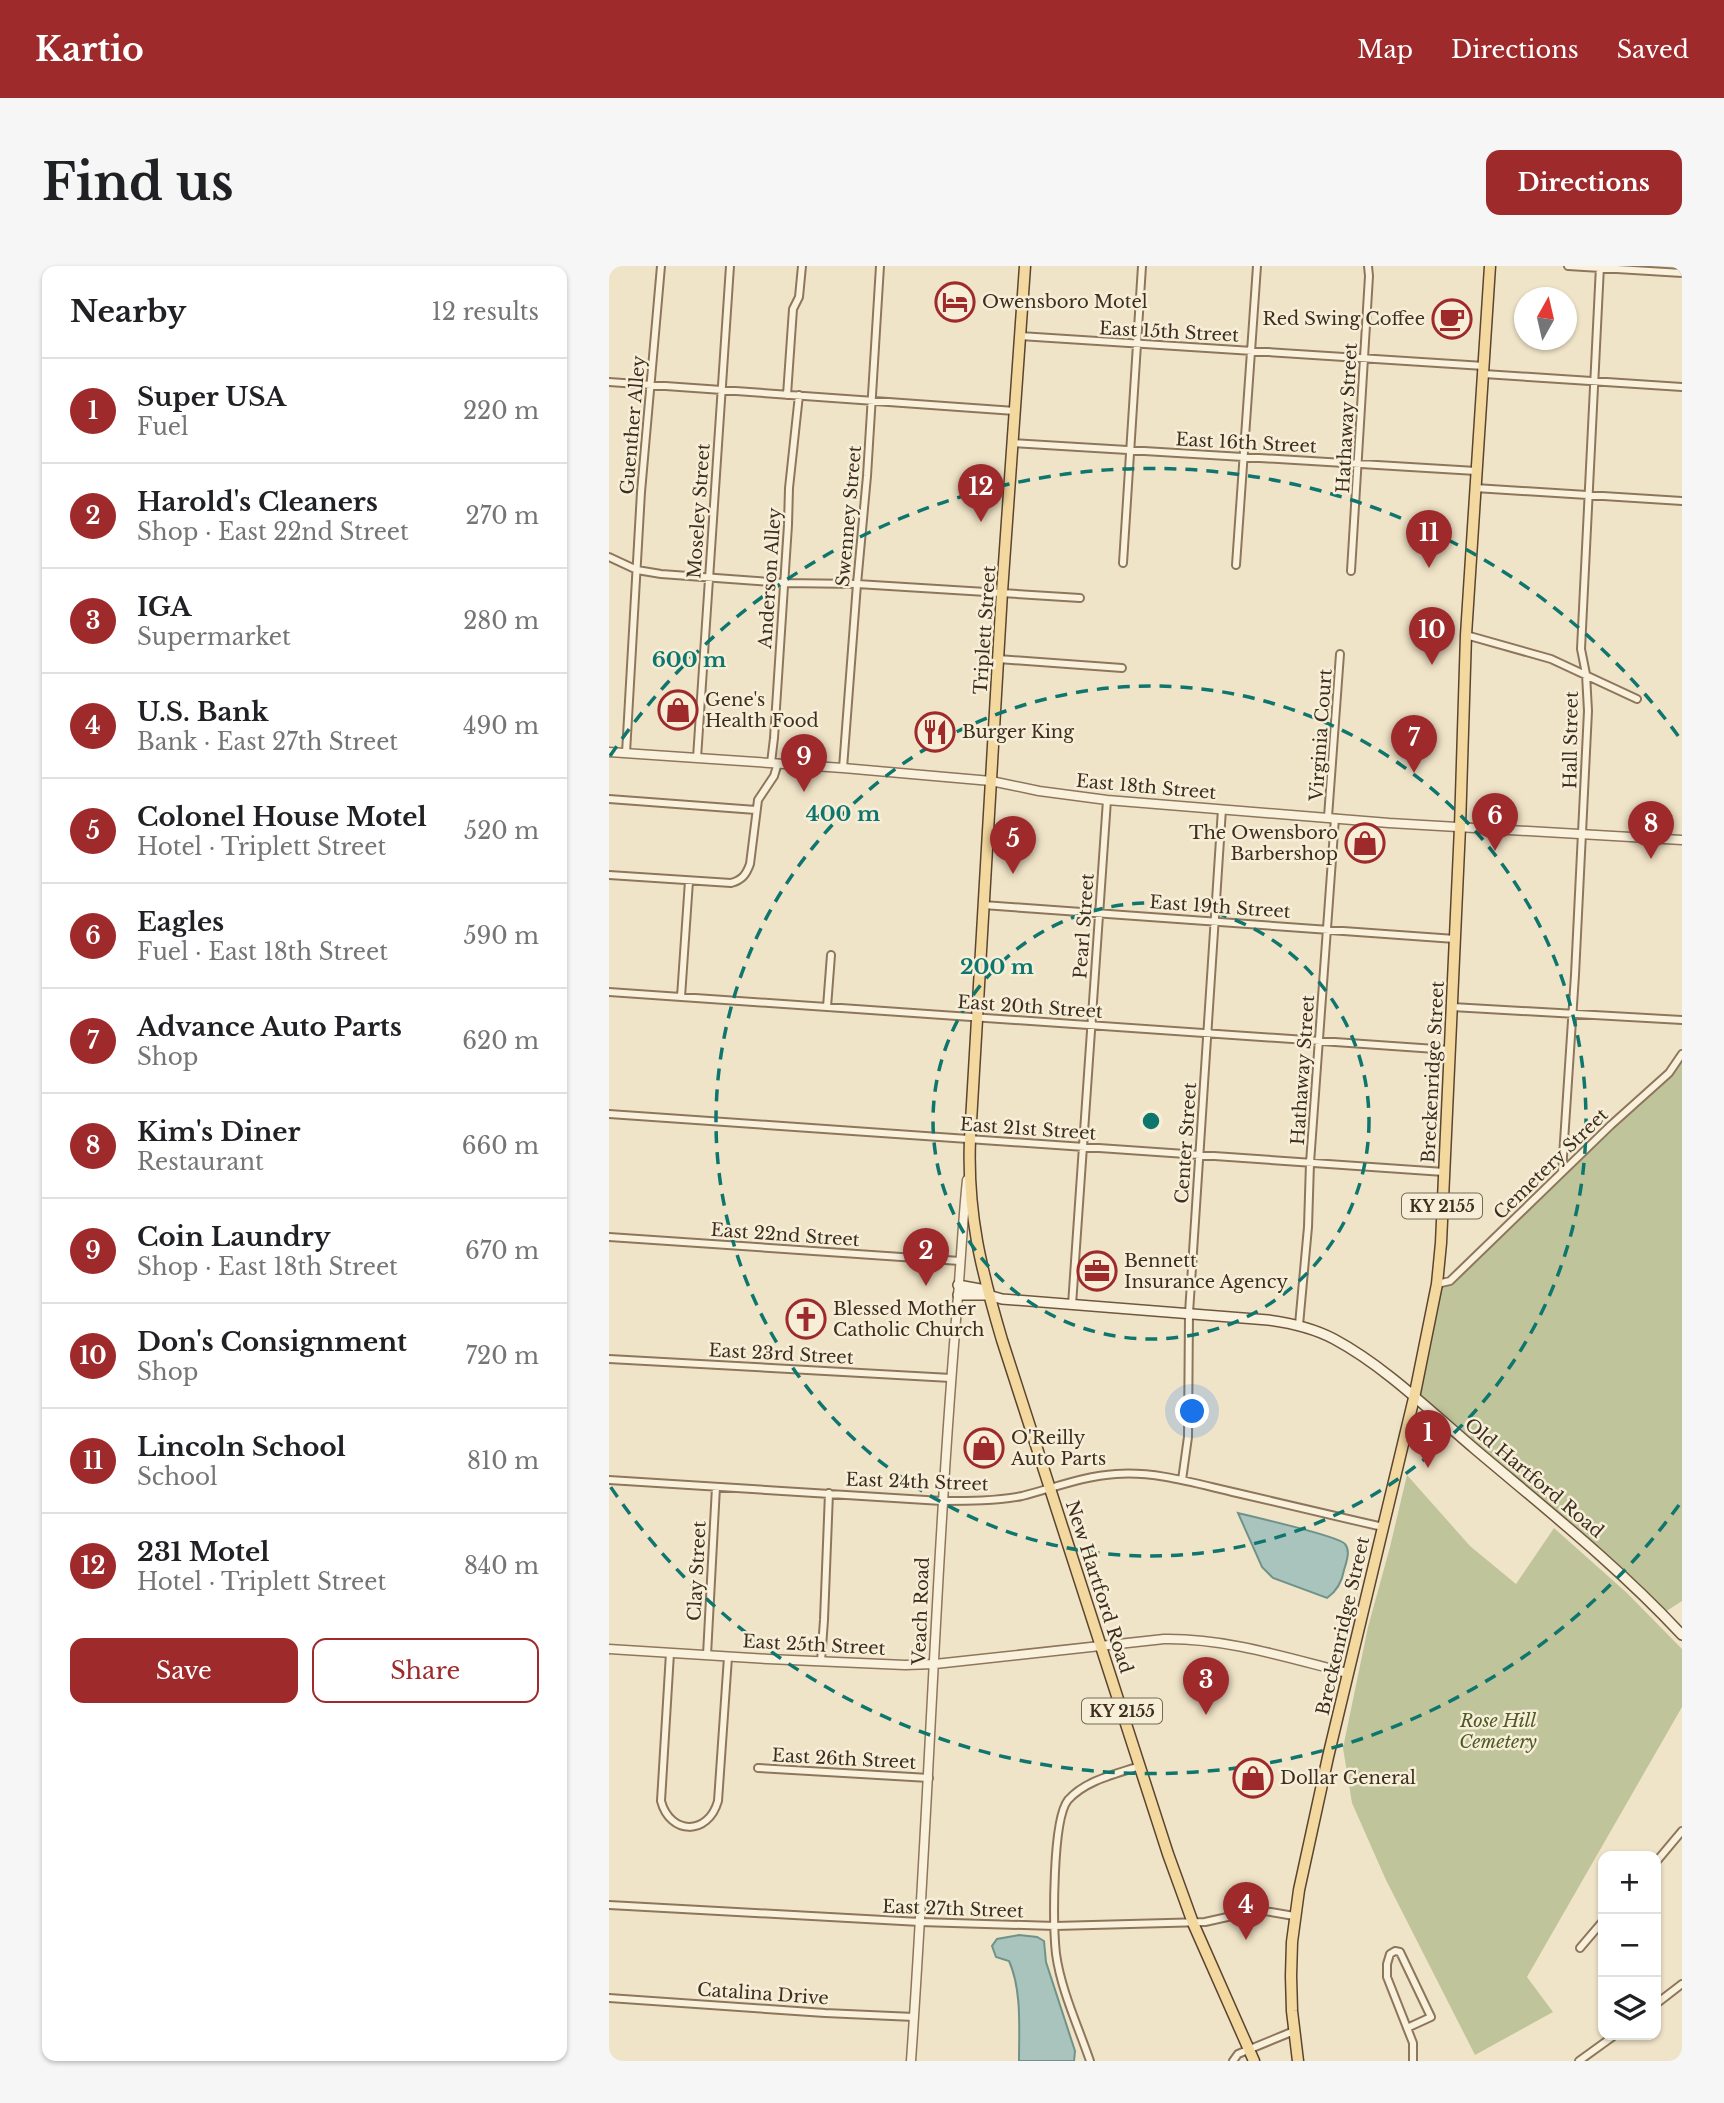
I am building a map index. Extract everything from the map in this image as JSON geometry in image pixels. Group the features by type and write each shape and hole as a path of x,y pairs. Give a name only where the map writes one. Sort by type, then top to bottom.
{"main road":[{"name":"Triplett Street","path":"969,1163 1002,592 1025,266"},
{"name":"Breckenridge Street","path":"1294,2031 1290,1976 1294,1916 1301,1879 1414,1398 1437,1284 1452,1007 1466,635 1490,266"},
{"name":"New Hartford Road","path":"969,1163 972,1221 988,1295 1193,1923 1254,2061"},
{"name":"Old Hartford Road","path":"958,1290 1002,1299 1268,1320 1299,1325 1336,1340 1360,1355 1414,1398 1617,1569 1682,1635"},
{"name":"KY 2155","path":"1294,2031 1298,2061"}],"street":[{"name":"Guenther Alley","path":"626,753 641,492 661,266"},
{"name":"Moseley Street","path":"697,758 730,266"},
{"path":"787,395 793,309 799,297 802,266"},
{"name":"Swenney Street","path":"843,768 867,476 880,266"},
{"path":"1123,564 1142,266"},
{"path":"1236,565 1257,266"},
{"name":"Hathaway Street","path":"1351,571 1368,266"},
{"path":"1568,266 1682,273"},
{"name":"Hall Street","path":"1562,1172 1588,711 1586,674 1581,649 1600,267"},
{"name":"East 15th Street","path":"1020,336 1364,358 1595,382 1682,387"},
{"path":"609,382 1015,411"},
{"name":"Anderson Alley","path":"775,763 774,738 789,488 799,396"},
{"name":"East 16th Street","path":"1013,443 1476,471"},
{"path":"1475,488 1682,501"},
{"path":"609,557 637,570 660,574 1080,598"},
{"path":"1466,635 1551,659 1637,699"},
{"name":"Virginia Court","path":"1332,817 1341,654"},
{"path":"999,659 1122,668"},
{"name":"East 18th Street","path":"609,752 991,780 1039,791 1107,800 1460,827 1682,840"},
{"path":"609,874 731,883 743,878 750,864 758,800 774,776 775,763"},
{"path":"609,799 756,810"},
{"name":"Pearl Street","path":"1072,1305 1107,800"},
{"name":"Center Street","path":"1182,1480 1188,1437 1189,1313 1222,809"},
{"name":"Hathaway Street","path":"1299,1325 1308,1227 1332,817"},
{"path":"681,997 689,881"},
{"name":"East 19th Street","path":"983,905 1455,939"},
{"path":"827,1007 831,955"},
{"name":"East 20th Street","path":"609,992 1450,1050"},
{"path":"1452,1007 1682,1020"},
{"name":"Cemetery Street","path":"1437,1284 1450,1281 1669,1073 1681,1056"},
{"name":"East 21st Street","path":"609,1114 1444,1172"},
{"name":"Veach Road","path":"911,2061 929,1777 942,1501 969,1163"},
{"name":"East 22nd Street","path":"609,1237 960,1261"},
{"name":"East 23rd Street","path":"609,1359 951,1378"},
{"name":"East 24th Street","path":"609,1480 942,1501 1003,1499 1091,1476 1146,1474 1383,1527"},
{"name":"Clay Street","path":"707,1655 716,1488"},
{"path":"821,1661 829,1493"},
{"name":"East 25th Street","path":"609,1649 905,1665 1164,1639 1207,1640 1348,1673"},
{"path":"670,1653 661,1801 670,1819 688,1827 708,1821 718,1801 728,1657"},
{"path":"1090,2061 1056,1955 1058,1833 1068,1801 1088,1784 1140,1766"},
{"name":"East 26th Street","path":"758,1768 929,1777"},
{"path":"1661,1856 1682,1831"},
{"name":"East 27th Street","path":"609,1905 1055,1927 1206,1922 1259,1910 1294,1916"},
{"path":"1580,1948 1598,1927"},
{"path":"1406,2028 1431,2017 1400,1952 1395,1951 1390,1954 1387,1977 1406,2028 1413,2043 1413,2061"},
{"path":"1661,2000 1682,1984"},
{"name":"Catalina Drive","path":"609,1998 914,2017"},
{"path":"1233,2061 1238,2054 1294,2031"},
{"path":"1579,2061 1608,2040"}],"green space":[{"path":"1682,1056 1682,1601 1662,1614 1414,1398 1437,1284 1450,1281"},
{"name":"Rose Hill Cemetery","path":"1407,1475 1470,1546 1516,1584 1554,1528 1627,1593 1682,1649 1682,1707 1527,1977 1553,2012 1475,2055 1386,1880 1352,1803 1343,1748 1368,1627"}],"water":[{"path":"1238,1513 1313,1532 1345,1544 1347,1557 1336,1589 1327,1598 1273,1578 1262,1567"},
{"path":"1019,1935 1037,1937 1044,1941 1046,1962 1075,2051 1074,2061 1019,2061 1016,1984 1009,1961 996,1957 992,1946 997,1939"}],"place":[{"name":"Owensboro Motel","path":"955,302"},
{"name":"Red Swing Coffee","path":"1452,319"},
{"name":"231 Motel","path":"981,522"},
{"name":"Lincoln School","path":"1429,568"},
{"name":"Don's Consignment","path":"1432,665"},
{"name":"Gene's Health Food","path":"678,710"},
{"name":"Burger King","path":"935,732"},
{"name":"Advance Auto Parts","path":"1414,773"},
{"name":"Coin Laundry","path":"804,792"},
{"name":"The Owensboro Barbershop","path":"1365,843"},
{"name":"Eagles","path":"1495,851"},
{"name":"Kim's Diner","path":"1651,859"},
{"name":"Colonel House Motel","path":"1013,874"},
{"name":"Bennett Insurance Agency","path":"1097,1271"},
{"name":"Harold's Cleaners","path":"926,1286"},
{"name":"Blessed Mother Catholic Church","path":"806,1319"},
{"name":"O'Reilly Auto Parts","path":"984,1448"},
{"name":"Super USA","path":"1428,1468"},
{"name":"IGA","path":"1206,1715"},
{"name":"Dollar General","path":"1253,1778"},
{"name":"U.S. Bank","path":"1246,1940"}]}
